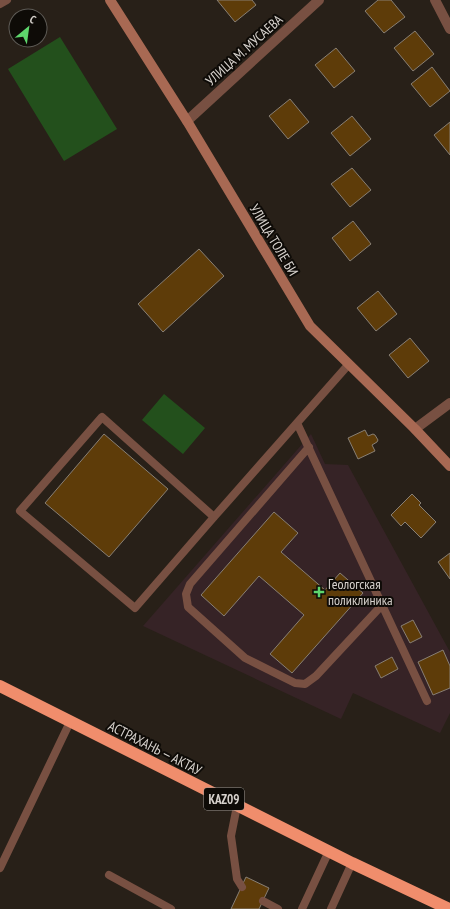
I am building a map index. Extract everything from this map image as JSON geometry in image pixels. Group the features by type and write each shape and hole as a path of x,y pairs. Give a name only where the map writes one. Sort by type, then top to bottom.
{"highway":[{"name":"АСТРАХАНЬ — АКТАУ","path":"0,686 237,806 449,909"}],"street":[{"name":"УЛИЦА ТОЛЕ БИ","path":"110,0 187,121 310,326 416,429 450,466"},
{"name":"УЛИЦА М. МУСАЕВА","path":"187,121 319,0"},
{"path":"435,0 450,29"},
{"path":"416,429 450,403"}],"lane":[{"path":"0,4 7,0"},
{"path":"214,517 102,417 20,511 135,608 349,364"},
{"path":"297,423 427,700"},
{"path":"309,447 190,584 186,594 188,607 245,658 295,683 305,684 316,676 383,604"},
{"path":"0,868 70,722"},
{"path":"237,806 231,836 237,879 242,888"},
{"path":"302,909 329,851"},
{"path":"331,909 352,863"},
{"path":"109,875 171,909"},
{"path":"263,901 278,909"}],"shaded area":[{"path":"311,434 325,464 348,465 450,652 450,713 440,733 353,693 341,719 143,626"}],"green space":[{"path":"60,37 117,129 64,161 8,69 42,48 48,48 48,44"},
{"path":"164,394 205,428 183,454 142,420"}],"building":[{"path":"217,0 252,0 256,5 235,22"},
{"path":"378,0 391,0 405,17 384,33 365,11"},
{"path":"415,31 434,54 413,71 394,48"},
{"path":"336,48 355,71 334,88 315,65"},
{"path":"432,67 450,91 430,107 411,84"},
{"path":"290,99 309,122 288,139 269,116"},
{"path":"352,116 371,139 350,156 331,133"},
{"path":"450,122 450,155 434,135"},
{"path":"352,168 371,190 350,207 331,184"},
{"path":"353,221 371,244 350,261 332,238"},
{"path":"199,249 224,276 163,332 138,304"},
{"path":"378,291 397,314 376,331 357,308"},
{"path":"410,338 429,361 408,378 389,355"},
{"path":"365,430 368,436 373,434 378,440 372,445 375,451 358,459 348,438"},
{"path":"104,434 168,489 109,557 45,503"},
{"path":"412,494 421,503 419,505 436,522 421,538 405,522 401,526 391,515"},
{"name":"Геологская поликлиника","path":"274,512 298,533 281,552 325,590 340,573 363,593 292,673 270,654 304,615 259,576 224,616 201,595"},
{"path":"450,553 450,579 438,562"},
{"path":"413,620 422,637 410,643 401,626"},
{"path":"443,650 450,666 450,688 433,695 418,662"},
{"path":"392,657 398,669 381,678 375,666"},
{"path":"246,877 269,888 259,909 231,909"}],"place":[{"name":"Геологская поликлиника","path":"319,592"}]}
